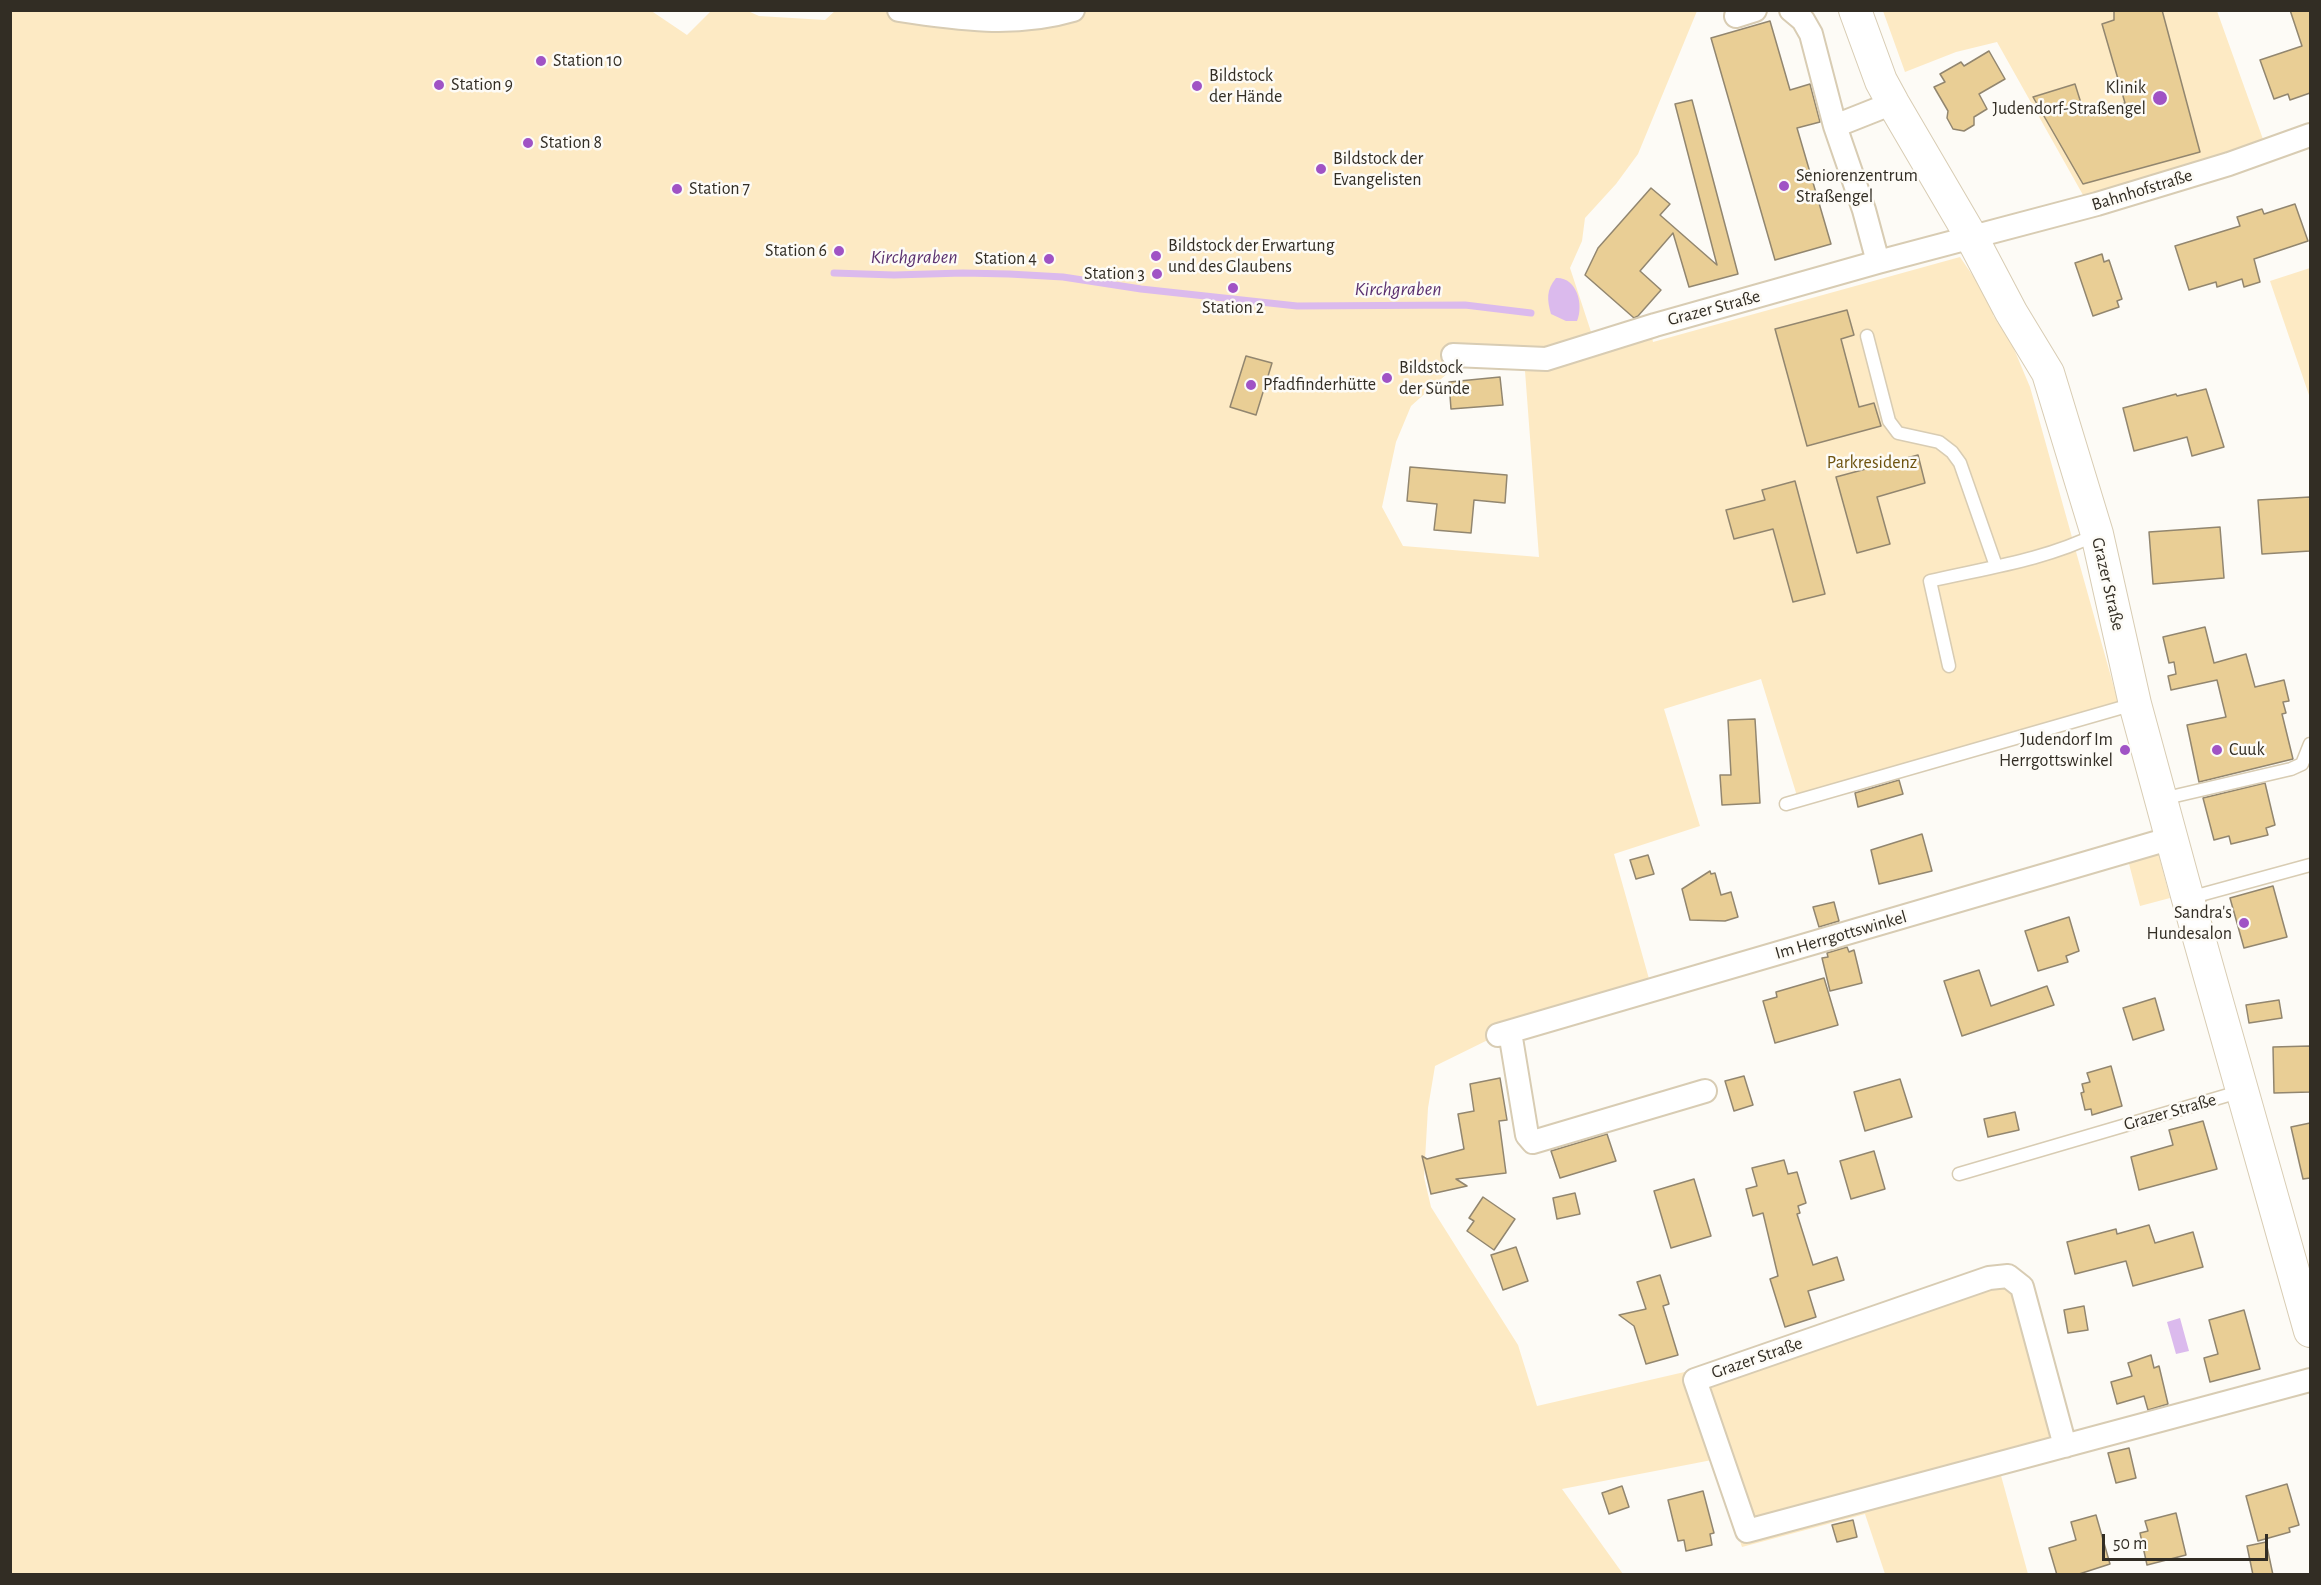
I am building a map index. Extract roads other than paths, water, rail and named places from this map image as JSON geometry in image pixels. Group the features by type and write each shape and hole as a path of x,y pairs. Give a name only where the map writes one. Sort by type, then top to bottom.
{"main road":[{"name":"Grazer Straße","path":"1855,10 1881,81 1972,238 2010,312 2048,373 2097,534 2135,704 2310,1331"}],"street":[{"path":"898,10 992,21 1048,17 1073,10"},
{"path":"1791,10 1803,20 1811,34 1835,126 1864,210 1878,262"},
{"path":"1835,126 1893,103"},
{"name":"Bahnhofstraße","path":"1972,238 2214,169 2310,135"},
{"name":"Grazer Straße","path":"1453,355 1546,359 1655,325 1972,238"},
{"name":"Im Herrgottswinkel","path":"1705,1090 1533,1142 1527,1135 1504,1034 2172,838"},
{"name":"Grazer Straße","path":"2065,1446 2022,1287 2008,1276 1989,1278 1695,1380 1747,1531 2065,1446 2310,1380"}],"lane":[{"path":"1867,336 1889,421 1898,433 1939,442 1952,452 1960,463 1996,566"},
{"path":"1949,666 1930,581 2076,544 2097,534"},
{"path":"1786,804 2135,704"},
{"path":"2162,799 2291,769 2302,764 2310,744"},
{"path":"2188,899 2310,865"},
{"name":"Grazer Straße","path":"1959,1173 2243,1090"}],"waterway":[{"name":"Kirchgraben","path":"834,273 894,275 963,273 1063,277 1141,289 1297,306 1465,305 1531,313"}],"place":[{"name":"Station 10","path":"541,61"},
{"name":"Station 9","path":"439,85"},
{"name":"Bildstock der Hände","path":"1197,86"},
{"name":"Klinik Judendorf-Straßengel","path":"2160,98"},
{"name":"Station 8","path":"528,143"},
{"name":"Bildstock der Evangelisten","path":"1321,169"},
{"name":"Seniorenzentrum Straßengel","path":"1784,186"},
{"name":"Station 7","path":"677,189"},
{"name":"Station 6","path":"839,251"},
{"name":"Bildstock der Erwartung und des Glaubens","path":"1156,256"},
{"name":"Station 4","path":"1049,259"},
{"name":"Station 3","path":"1157,274"},
{"name":"Station 2","path":"1233,288"},
{"name":"Bildstock der Sünde","path":"1387,378"},
{"name":"Pfadfinderhütte","path":"1251,385"},
{"name":"Judendorf Im Herrgottswinkel","path":"2125,750"},
{"name":"Cuuk","path":"2217,750"},
{"name":"Sandra's Hundesalon","path":"2244,923"}],"park label":[{"name":"Parkresidenz","path":"1872,463"}]}
